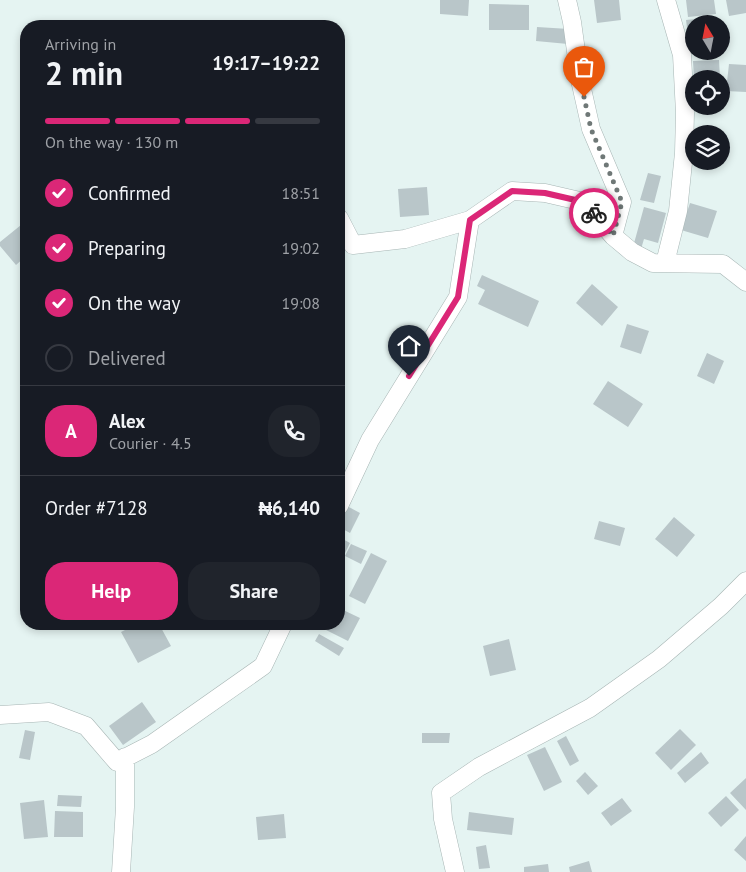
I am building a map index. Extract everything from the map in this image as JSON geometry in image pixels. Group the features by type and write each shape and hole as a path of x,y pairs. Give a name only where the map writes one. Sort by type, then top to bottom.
{"street":[{"path":"567,0 580,80 591,129 622,202 613,236"},
{"path":"665,263 678,210 686,113 682,55 666,0"},
{"path":"345,230 353,245 405,239 470,220 512,191 545,193 584,202 613,236 632,252 652,263 723,264 746,282"},
{"path":"345,493 370,440 458,297 470,220"},
{"path":"455,872 443,819 441,793 479,767 590,708 659,659 721,606 746,581"},
{"path":"0,715 49,712 86,726 117,762 152,744 263,666 280,630"},
{"path":"121,872 125,807 125,758"}],"building":[{"path":"440,0 469,0 468,16 440,14"},
{"path":"594,0 619,0 621,20 597,23"},
{"path":"686,0 714,0 716,14 688,15"},
{"path":"726,0 746,0 746,13 729,15"},
{"path":"489,4 529,5 529,30 489,30"},
{"path":"537,27 569,29 568,44 536,41"},
{"path":"719,60 720,70 694,70 693,61"},
{"path":"729,64 746,65 746,92 730,91 730,70 728,70"},
{"path":"648,173 661,176 654,203 640,200"},
{"path":"427,187 429,215 400,217 398,189"},
{"path":"690,203 717,211 708,238 681,230"},
{"path":"644,207 666,213 658,243 644,239 641,249 633,247"},
{"path":"20,226 20,261 16,265 0,246 0,242"},
{"path":"482,275 539,301 528,327 478,304 485,290 477,286"},
{"path":"592,284 618,307 602,326 576,303"},
{"path":"627,324 649,331 641,354 620,347"},
{"path":"707,353 724,361 714,384 697,376"},
{"path":"608,381 643,404 628,427 593,404"},
{"path":"347,506 360,513 350,533 345,530 345,510"},
{"path":"674,517 695,535 677,557 655,539"},
{"path":"599,521 625,528 620,546 594,539"},
{"path":"345,540 350,543 345,553"},
{"path":"351,544 367,551 361,564 345,556"},
{"path":"371,553 387,561 365,604 349,596"},
{"path":"345,611 360,618 348,641 326,630 345,630"},
{"path":"125,630 162,630 171,646 138,663 121,632"},
{"path":"319,634 344,648 339,656 315,641"},
{"path":"509,639 516,670 490,676 483,646"},
{"path":"142,702 156,722 123,745 109,726"},
{"path":"680,729 696,745 671,770 655,753"},
{"path":"25,730 35,732 30,760 19,758"},
{"path":"422,733 450,733 449,743 422,743"},
{"path":"566,736 579,761 570,766 557,741"},
{"path":"545,747 562,782 544,791 527,755"},
{"path":"701,752 709,763 685,783 677,773"},
{"path":"585,772 598,786 588,795 576,781"},
{"path":"746,778 746,810 730,793"},
{"path":"58,795 82,796 81,807 57,806"},
{"path":"726,796 739,810 721,827 708,813"},
{"path":"622,798 632,811 611,826 601,813"},
{"path":"44,800 48,837 24,839 20,803"},
{"path":"55,811 83,812 83,837 54,837"},
{"path":"469,812 514,818 512,835 467,830"},
{"path":"284,814 286,838 258,840 256,817"},
{"path":"746,836 746,861 734,850"},
{"path":"486,845 490,868 479,869 476,847"},
{"path":"589,861 592,872 570,872 569,867"},
{"path":"548,864 549,872 524,872 524,867"}],"way so far":[{"path":"584,97 591,129 622,202 613,236 594,213"}],"route":[{"path":"409,376 458,297 470,220 512,191 545,193 584,202 594,213"}]}
